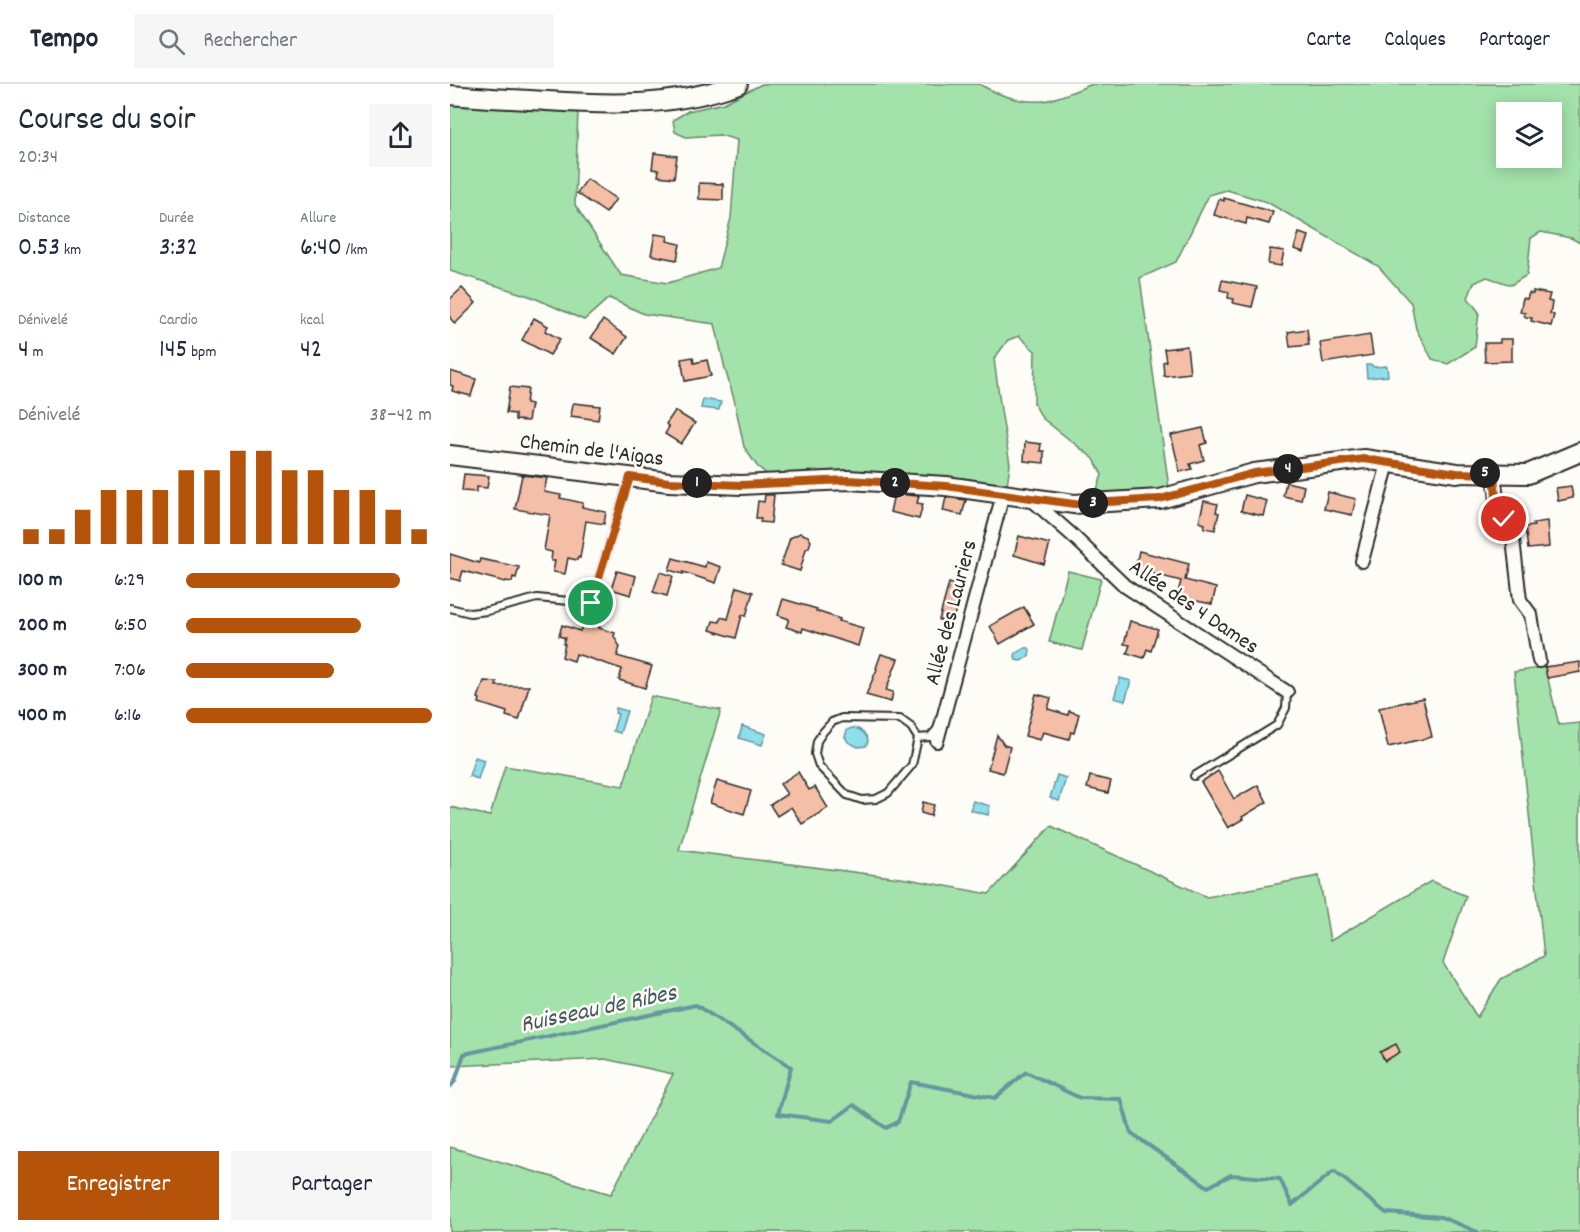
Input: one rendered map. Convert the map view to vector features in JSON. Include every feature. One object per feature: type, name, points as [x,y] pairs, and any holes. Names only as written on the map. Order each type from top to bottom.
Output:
[{"type":"street","points":[[450,85],[605,95],[677,90],[702,84]]},
{"type":"street","points":[[450,95],[634,104],[683,98],[738,84]]},
{"type":"street","name":"Chemin de l'Aigas","points":[[450,455],[669,482],[741,485],[848,480],[946,486],[1074,504],[1160,499],[1254,473],[1364,459],[1457,473],[1528,474],[1580,452]]},
{"type":"street","points":[[1362,561],[1388,463]]},
{"type":"street","points":[[1494,474],[1497,509],[1512,531],[1520,600],[1532,615],[1539,661]]},
{"type":"street","name":"Allée des Lauriers","points":[[937,741],[1003,494]]},
{"type":"street","name":"Allée des 4 Dames","points":[[1030,498],[1125,586],[1287,692]]},
{"type":"lane","points":[[450,608],[470,613],[537,598],[591,603],[630,477]]},
{"type":"lane","points":[[1194,776],[1277,725],[1286,708],[1287,692]]},
{"type":"lane","points":[[842,718],[900,719],[911,727],[918,738],[912,765],[888,793],[876,799],[862,800],[847,795],[819,766],[815,754],[817,741],[823,732],[832,722],[842,718]]},
{"type":"lane","points":[[918,738],[930,736],[941,725]]},
{"type":"green space","points":[[762,84],[979,84],[1010,97],[1026,101],[1043,101],[1093,84],[1580,84],[1580,243],[1571,238],[1541,232],[1531,238],[1527,275],[1511,285],[1487,277],[1474,283],[1468,298],[1479,312],[1475,347],[1448,364],[1432,359],[1416,329],[1411,303],[1378,266],[1267,202],[1227,190],[1209,195],[1176,262],[1140,278],[1169,488],[1148,493],[1095,495],[1102,475],[1094,459],[1042,418],[1034,403],[1035,351],[1019,336],[1008,340],[994,359],[1010,464],[1007,486],[857,471],[769,476],[757,466],[744,447],[715,324],[644,314],[609,298],[584,320],[532,297],[450,271],[450,105],[578,110],[575,205],[621,275],[668,283],[718,268],[731,218],[737,140],[720,135],[686,137],[675,132],[673,120],[688,111],[724,103]]},
{"type":"green space","points":[[1068,571],[1101,579],[1082,650],[1049,642]]},
{"type":"green space","points":[[1545,667],[1559,725],[1580,723],[1580,1232],[450,1232],[450,1147],[611,1194],[673,1074],[605,1059],[450,1066],[450,807],[490,816],[505,766],[623,786],[651,696],[721,710],[679,850],[908,879],[989,894],[1051,826],[1207,897],[1319,876],[1330,941],[1431,881],[1466,896],[1443,963],[1477,1017],[1501,979],[1544,956],[1514,672]]},
{"type":"water","points":[[1366,365],[1387,366],[1388,376],[1367,378]]},
{"type":"water","points":[[703,399],[721,402],[719,410],[701,408]]},
{"type":"water","points":[[1025,648],[1030,650],[1029,656],[1021,661],[1016,660],[1016,653]]},
{"type":"water","points":[[1120,678],[1131,681],[1125,701],[1114,698]]},
{"type":"water","points":[[616,708],[627,711],[620,733],[613,731],[618,714],[615,713]]},
{"type":"water","points":[[742,726],[766,734],[762,745],[739,738]]},
{"type":"water","points":[[852,728],[865,734],[868,742],[866,746],[858,747],[848,742],[845,737],[847,730]]},
{"type":"water","points":[[475,757],[484,760],[478,779],[469,776]]},
{"type":"water","points":[[1057,775],[1066,778],[1059,801],[1050,798]]},
{"type":"water","points":[[973,801],[990,806],[988,815],[970,810]]},
{"type":"building","points":[[654,153],[677,156],[674,178],[658,176],[659,170],[652,169]]},
{"type":"building","points":[[587,179],[616,199],[606,213],[577,193]]},
{"type":"building","points":[[699,183],[723,184],[723,200],[699,199]]},
{"type":"building","points":[[1224,198],[1273,212],[1269,224],[1247,218],[1246,224],[1214,215],[1219,199],[1224,201]]},
{"type":"building","points":[[1299,233],[1309,236],[1304,252],[1294,249]]},
{"type":"building","points":[[655,234],[668,236],[667,241],[680,244],[677,260],[651,255]]},
{"type":"building","points":[[1270,249],[1284,251],[1281,266],[1268,264]]},
{"type":"building","points":[[1222,280],[1257,287],[1252,307],[1233,303],[1234,299],[1228,298],[1229,292],[1220,290]]},
{"type":"building","points":[[462,288],[476,303],[455,324],[450,318],[450,299]]},
{"type":"building","points":[[1533,291],[1550,294],[1548,301],[1552,302],[1550,314],[1554,315],[1551,326],[1531,321],[1532,318],[1520,312],[1523,298],[1527,299],[1529,293],[1533,294]]},
{"type":"building","points":[[534,318],[548,326],[545,331],[560,339],[550,355],[522,340]]},
{"type":"building","points":[[603,320],[627,337],[616,354],[591,338]]},
{"type":"building","points":[[1307,329],[1309,345],[1290,347],[1288,332]]},
{"type":"building","points":[[1370,335],[1373,355],[1323,363],[1320,343]]},
{"type":"building","points":[[1500,339],[1512,339],[1512,361],[1485,362],[1484,343],[1500,343]]},
{"type":"building","points":[[1187,346],[1190,373],[1164,376],[1163,362],[1166,361],[1164,349]]},
{"type":"building","points":[[693,357],[694,363],[707,360],[711,376],[685,381],[681,359]]},
{"type":"building","points":[[450,371],[476,379],[471,396],[452,391]]},
{"type":"building","points":[[510,387],[528,389],[526,403],[531,404],[528,421],[515,420],[515,414],[506,413]]},
{"type":"building","points":[[573,403],[600,406],[598,420],[571,416]]},
{"type":"building","points":[[675,411],[695,423],[681,444],[665,434],[669,427],[666,424]]},
{"type":"building","points":[[1203,428],[1207,443],[1200,445],[1204,460],[1190,464],[1192,469],[1180,472],[1171,435]]},
{"type":"building","points":[[1025,442],[1041,444],[1040,451],[1044,451],[1044,463],[1024,461]]},
{"type":"building","points":[[464,474],[489,476],[487,488],[476,487],[476,492],[462,491]]},
{"type":"building","points":[[522,475],[547,478],[544,492],[583,503],[582,507],[606,512],[604,524],[586,521],[580,558],[578,557],[577,560],[568,558],[565,574],[553,572],[555,561],[551,561],[552,552],[544,550],[550,515],[515,509]]},
{"type":"building","points":[[1286,482],[1304,486],[1301,500],[1283,496]]},
{"type":"building","points":[[1571,486],[1573,498],[1558,501],[1556,488]]},
{"type":"building","points":[[1328,492],[1356,499],[1352,515],[1324,509]]},
{"type":"building","points":[[894,494],[919,496],[917,503],[923,504],[919,519],[890,512]]},
{"type":"building","points":[[765,495],[774,495],[771,523],[760,522],[761,518],[756,518],[758,501],[764,502]]},
{"type":"building","points":[[1245,495],[1267,501],[1263,516],[1241,511]]},
{"type":"building","points":[[946,497],[966,500],[962,515],[943,511]]},
{"type":"building","points":[[1204,501],[1218,504],[1216,512],[1219,513],[1215,530],[1204,528],[1205,524],[1199,522]]},
{"type":"building","points":[[1547,521],[1549,547],[1528,549],[1525,527]]},
{"type":"building","points":[[800,533],[808,536],[811,541],[806,549],[800,571],[781,565],[790,538]]},
{"type":"building","points":[[1019,536],[1050,544],[1044,564],[1014,555]]},
{"type":"building","points":[[1139,551],[1189,564],[1185,580],[1216,588],[1212,604],[1187,599],[1186,602],[1176,600],[1181,581],[1135,569]]},
{"type":"building","points":[[450,554],[479,563],[480,559],[519,567],[516,578],[513,577],[512,582],[505,582],[463,571],[460,581],[450,578]]},
{"type":"building","points":[[673,558],[705,567],[706,562],[721,567],[716,583],[683,572],[683,574],[669,570]]},
{"type":"building","points":[[617,571],[636,576],[631,595],[611,589]]},
{"type":"building","points":[[660,572],[673,576],[667,596],[653,592]]},
{"type":"building","points":[[949,583],[962,587],[952,623],[939,620]]},
{"type":"building","points":[[737,587],[753,592],[746,616],[742,615],[736,638],[710,630],[713,621],[720,622],[721,617],[728,619]]},
{"type":"building","points":[[783,599],[817,609],[816,611],[840,619],[839,621],[863,628],[858,646],[803,628],[802,632],[786,627],[789,619],[778,615]]},
{"type":"building","points":[[1024,607],[1034,624],[1000,644],[990,626]]},
{"type":"building","points":[[584,621],[615,633],[614,636],[620,647],[617,656],[652,666],[645,688],[619,680],[622,669],[576,654],[574,661],[562,657],[565,638],[559,636],[562,625],[580,631]]},
{"type":"building","points":[[1130,621],[1158,629],[1151,651],[1147,649],[1144,658],[1127,653],[1130,645],[1124,644]]},
{"type":"building","points":[[881,654],[898,659],[886,690],[893,692],[891,702],[866,695]]},
{"type":"building","points":[[1580,662],[1580,672],[1547,678],[1545,667]]},
{"type":"building","points":[[484,681],[497,682],[496,686],[529,686],[519,720],[506,716],[507,712],[479,703],[478,698]]},
{"type":"building","points":[[1036,694],[1051,698],[1048,709],[1068,715],[1069,711],[1079,714],[1074,733],[1071,732],[1069,739],[1043,732],[1040,740],[1025,736]]},
{"type":"building","points":[[1423,698],[1432,737],[1388,747],[1379,708]]},
{"type":"building","points":[[997,735],[1004,745],[1010,747],[1003,773],[988,769]]},
{"type":"building","points":[[1218,771],[1234,799],[1258,785],[1267,802],[1228,828],[1201,782]]},
{"type":"building","points":[[798,772],[809,790],[815,787],[828,808],[802,824],[791,807],[777,816],[770,805],[787,794],[780,784]]},
{"type":"building","points":[[1090,776],[1111,781],[1108,793],[1087,788]]},
{"type":"building","points":[[717,781],[751,791],[744,814],[710,803]]},
{"type":"building","points":[[923,802],[934,805],[931,816],[921,813]]},
{"type":"building","points":[[1396,1044],[1400,1052],[1385,1061],[1380,1052]]},
{"type":"waterway","name":"Ruisseau de Ribes","points":[[450,1087],[455,1081],[464,1054],[696,1005],[791,1067],[778,1114],[832,1121],[854,1105],[886,1128],[898,1122],[911,1082],[995,1098],[1026,1072],[1080,1098],[1121,1099],[1131,1133],[1208,1187],[1231,1175],[1280,1179],[1292,1205],[1334,1171],[1386,1213],[1441,1217],[1478,1232]]},
{"type":"route","points":[[591,603],[630,477],[669,482],[741,485],[848,480],[946,486],[1074,504],[1160,499],[1254,473],[1364,459],[1457,473],[1494,474],[1497,509],[1504,519]]}]
